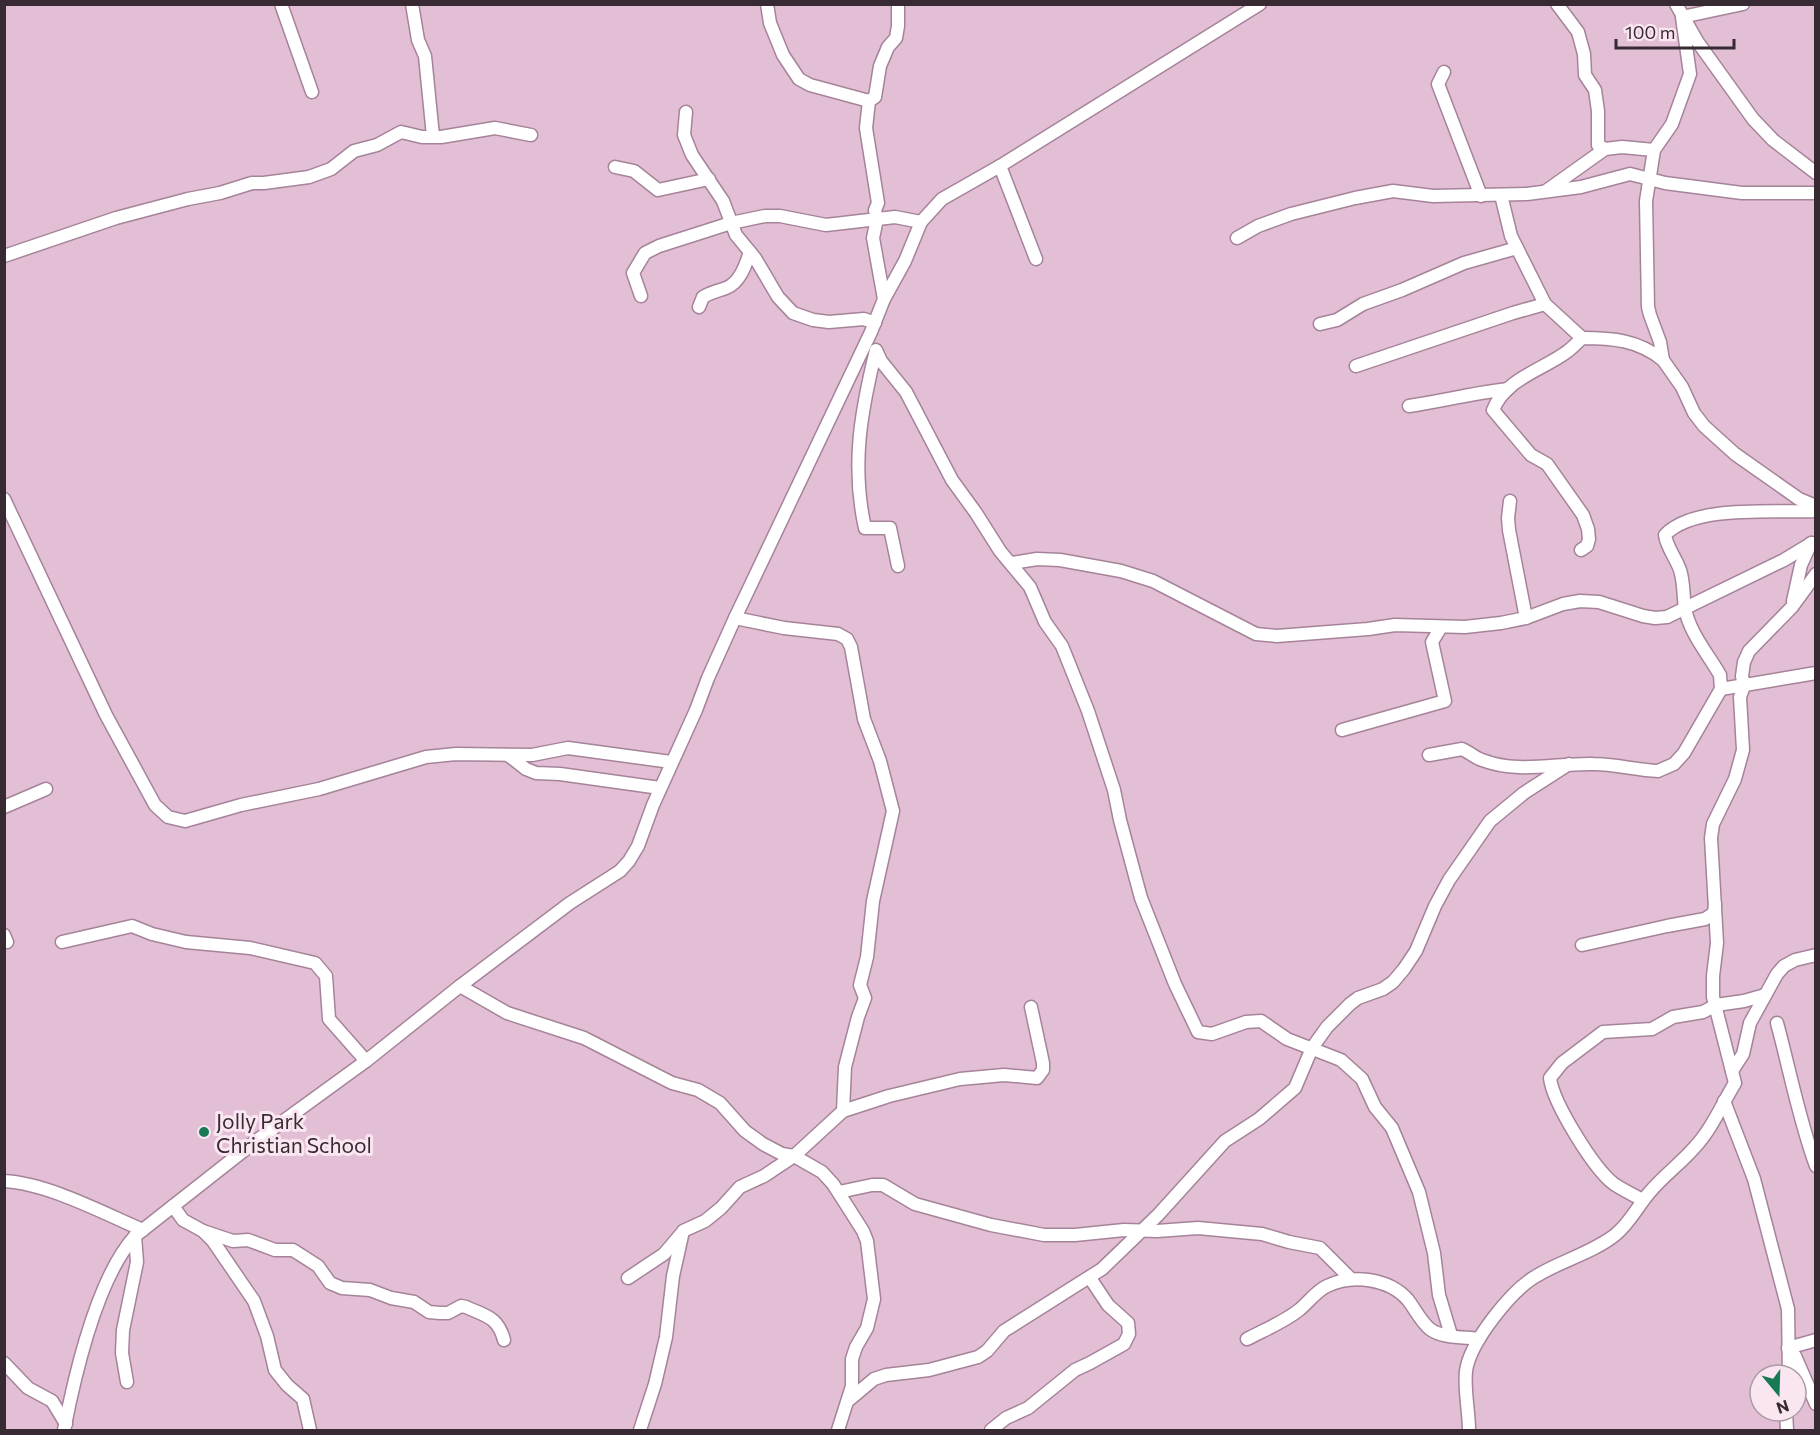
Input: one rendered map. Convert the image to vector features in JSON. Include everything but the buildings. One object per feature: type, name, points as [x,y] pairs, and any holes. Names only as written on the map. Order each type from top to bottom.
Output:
[{"type":"street","points":[[281,4],[312,92]]},
{"type":"street","points":[[412,4],[418,40],[425,56],[433,136]]},
{"type":"street","points":[[767,4],[770,23],[783,55],[799,79],[810,85],[869,100],[875,97],[880,66],[888,47],[896,38],[898,4]]},
{"type":"street","points":[[65,1427],[88,1338],[105,1286],[123,1249],[139,1233],[252,1144],[366,1061],[570,903],[620,871],[629,861],[638,846],[671,762],[735,618],[921,222],[942,200],[1260,4]]},
{"type":"street","points":[[1557,4],[1578,32],[1584,54],[1585,75],[1595,90],[1598,111],[1598,144],[1605,149]]},
{"type":"street","points":[[1676,4],[1682,17],[1753,119],[1773,140],[1815,173]]},
{"type":"street","points":[[1682,17],[1743,4]]},
{"type":"street","points":[[1663,360],[1660,342],[1648,307],[1646,201],[1654,150],[1672,124],[1690,74],[1682,17]]},
{"type":"street","points":[[1444,72],[1438,84],[1480,196]]},
{"type":"street","points":[[869,100],[866,128],[878,202],[875,210],[877,219],[873,238],[884,299]]},
{"type":"street","points":[[686,112],[684,135],[692,155],[723,201],[736,236],[750,252],[778,297],[793,313],[813,320],[829,322],[864,319],[873,327],[876,350],[881,361],[906,392],[952,480],[1000,551],[1030,587],[1045,622],[1062,646],[1088,711],[1114,790],[1142,898],[1175,984],[1198,1032],[1212,1034],[1246,1022],[1261,1021],[1281,1035],[1341,1060],[1362,1079],[1375,1107],[1392,1128],[1419,1192],[1434,1253],[1439,1295],[1451,1335]]},
{"type":"street","points":[[4,256],[116,218],[188,199],[220,193],[252,183],[309,177],[331,169],[354,151],[377,146],[401,132],[422,137],[441,137],[495,128],[531,135]]},
{"type":"street","points":[[1545,192],[1560,179],[1605,149],[1622,147],[1654,150]]},
{"type":"street","points":[[1000,166],[1036,259]]},
{"type":"street","points":[[615,167],[634,171],[658,190],[709,178]]},
{"type":"street","points":[[1238,238],[1258,226],[1292,214],[1393,191],[1434,196],[1545,192],[1581,187],[1630,174],[1665,183],[1742,193],[1815,193]]},
{"type":"street","points":[[1502,195],[1511,236],[1545,304],[1582,338],[1624,340],[1647,349],[1663,360],[1682,387],[1694,413],[1714,436],[1735,454],[1799,499],[1815,506]]},
{"type":"street","points":[[878,202],[895,217]]},
{"type":"street","points":[[641,296],[633,273],[645,253],[669,242],[731,223],[765,216],[780,216],[826,225],[895,217],[921,222]]},
{"type":"street","points":[[1320,324],[1337,320],[1363,304],[1464,263],[1517,248]]},
{"type":"street","points":[[699,307],[703,297],[711,292],[730,287],[744,269],[750,252]]},
{"type":"street","points":[[1356,366],[1545,304]]},
{"type":"street","points":[[1581,550],[1587,546],[1589,539],[1588,529],[1582,515],[1547,464],[1531,455],[1493,410],[1497,401],[1508,389],[1539,367],[1567,352],[1582,338]]},
{"type":"street","points":[[876,350],[858,440],[861,509],[865,528],[890,528],[898,566]]},
{"type":"street","points":[[1409,406],[1508,389]]},
{"type":"street","points":[[4,499],[106,715],[155,805],[168,817],[185,821],[241,805],[319,789],[426,757],[456,754],[532,755],[568,748],[671,762]]},
{"type":"street","points":[[1510,501],[1508,518],[1526,618]]},
{"type":"street","points":[[1429,755],[1462,748],[1479,760],[1490,763],[1543,768],[1569,764],[1594,764],[1658,771],[1667,769],[1684,753],[1721,689],[1720,675],[1692,630],[1685,608],[1683,578],[1665,535],[1670,530],[1706,515],[1815,511]]},
{"type":"street","points":[[1012,564],[1038,559],[1060,560],[1121,571],[1152,581],[1256,634],[1277,636],[1395,625],[1465,627],[1501,623],[1526,618],[1563,604],[1580,601],[1599,602],[1655,618],[1667,617],[1784,560],[1814,540]]},
{"type":"street","points":[[1792,607],[1801,565],[1814,540]]},
{"type":"street","points":[[1469,1431],[1467,1371],[1472,1350],[1479,1339],[1522,1286],[1537,1275],[1592,1250],[1615,1235],[1632,1218],[1662,1177],[1694,1148],[1714,1121],[1736,1083],[1713,997],[1717,943],[1711,838],[1713,824],[1741,764],[1743,730],[1740,697],[1744,686],[1742,676],[1744,662],[1749,651],[1792,607],[1815,574]]},
{"type":"street","points":[[735,618],[784,628],[838,634],[847,639],[851,647],[864,719],[880,761],[889,794],[892,811],[873,901],[867,957],[860,985],[864,998],[845,1067],[843,1111]]},
{"type":"street","points":[[1342,730],[1445,701],[1432,642],[1441,627]]},
{"type":"street","points":[[1721,689],[1815,673]]},
{"type":"street","points":[[508,755],[526,769],[536,773],[560,774],[660,788]]},
{"type":"street","points":[[849,1400],[874,1379],[886,1375],[929,1370],[978,1357],[987,1351],[1004,1330],[1090,1278],[1120,1253],[1225,1141],[1259,1119],[1295,1088],[1312,1048],[1350,1004],[1393,982],[1416,951],[1449,880],[1490,821],[1524,793],[1569,764]]},
{"type":"street","points":[[4,807],[46,789]]},
{"type":"street","points":[[1582,945],[1705,919],[1714,913],[1715,903]]},
{"type":"street","points":[[62,942],[132,926],[152,934],[186,942],[250,948],[315,963],[327,976],[329,1019],[366,1061]]},
{"type":"street","points":[[1732,1071],[1743,1054],[1750,1023],[1777,974],[1784,966],[1815,955]]},
{"type":"street","points":[[460,986],[507,1013],[584,1038],[672,1083],[698,1090],[720,1102],[745,1131],[763,1144],[782,1154],[794,1156],[822,1172],[839,1192],[867,1241],[874,1299],[867,1328],[852,1359],[852,1386],[838,1431]]},
{"type":"street","points":[[1643,1200],[1614,1184],[1599,1169],[1564,1113],[1551,1088],[1550,1078],[1562,1063],[1603,1032],[1652,1029],[1673,1017],[1703,1012],[1716,1005],[1765,995]]},
{"type":"street","points":[[628,1278],[664,1254],[683,1231],[705,1221],[721,1208],[740,1187],[764,1176],[794,1156],[843,1111],[889,1096],[960,1079],[1004,1075],[1037,1078],[1043,1070],[1043,1063],[1031,1007]]},
{"type":"street","points":[[1777,1023],[1791,1074],[1798,1114],[1815,1166]]},
{"type":"street","points":[[1724,1101],[1754,1179],[1788,1309],[1789,1363]]},
{"type":"street","points":[[4,1181],[17,1182],[53,1193],[139,1233]]},
{"type":"street","points":[[839,1192],[883,1185],[915,1204],[940,1209],[991,1225],[1044,1234],[1075,1235],[1198,1228],[1262,1234],[1320,1248],[1350,1278]]},
{"type":"street","points":[[173,1206],[183,1220],[203,1231],[233,1241],[248,1240],[275,1250],[293,1250],[318,1266],[330,1283],[342,1288],[370,1290],[391,1298],[414,1302],[429,1311],[440,1313],[448,1313],[461,1306],[466,1307],[496,1322],[501,1329],[504,1341]]},
{"type":"street","points":[[203,1231],[227,1259],[254,1301],[267,1336],[275,1370],[303,1399],[310,1431]]},
{"type":"street","points":[[640,1431],[655,1384],[666,1337],[670,1294],[683,1231]]},
{"type":"street","points":[[126,1382],[122,1353],[123,1330],[137,1262],[139,1233]]},
{"type":"street","points":[[992,1431],[1006,1419],[1028,1408],[1075,1370],[1124,1344],[1128,1334],[1128,1323],[1108,1305],[1090,1278]]},
{"type":"street","points":[[1247,1339],[1288,1318],[1325,1286],[1350,1278],[1361,1278],[1394,1289],[1406,1298],[1429,1328],[1442,1335],[1479,1339]]},
{"type":"street","points":[[1788,1348],[1815,1340]]},
{"type":"street","points":[[1788,1348],[1795,1356],[1815,1404]]},
{"type":"street","points":[[4,1363],[28,1388],[52,1401],[65,1427]]},
{"type":"place","name":"Jolly Park Christian School","points":[[204,1132]]}]
